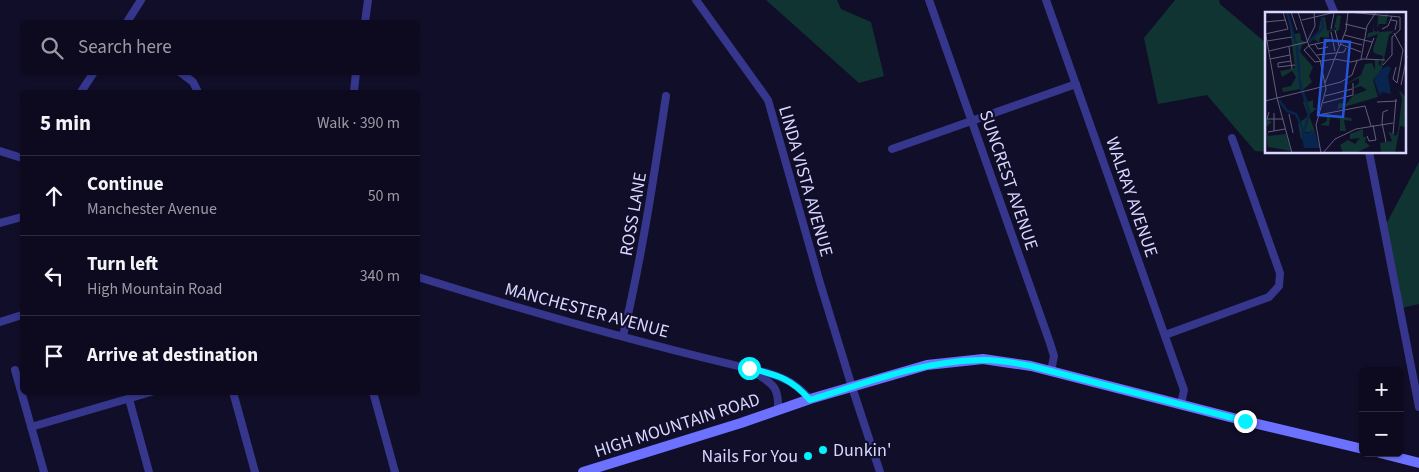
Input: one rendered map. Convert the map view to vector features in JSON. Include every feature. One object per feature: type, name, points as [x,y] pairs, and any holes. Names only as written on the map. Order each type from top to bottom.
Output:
[{"type":"street","points":[[127,20],[141,0]]},
{"type":"street","points":[[365,20],[368,0]]},
{"type":"street","name":"LINDA VISTA AVENUE","points":[[696,0],[768,100],[852,387],[880,472]]},
{"type":"street","name":"SUNCREST AVENUE","points":[[929,0],[1054,356],[1051,371]]},
{"type":"street","name":"WALRAY AVENUE","points":[[1046,0],[1184,390],[1181,404]]},
{"type":"street","points":[[1330,0],[1334,12]]},
{"type":"street","points":[[82,90],[92,75]]},
{"type":"street","points":[[184,75],[193,82],[197,90]]},
{"type":"street","points":[[354,90],[356,75]]},
{"type":"street","points":[[892,149],[1076,84]]},
{"type":"street","name":"ROSS LANE","points":[[624,336],[646,229],[666,96]]},
{"type":"street","points":[[1165,335],[1269,297],[1279,286],[1280,273],[1232,138]]},
{"type":"street","points":[[0,151],[20,157]]},
{"type":"street","points":[[1369,154],[1419,408]]},
{"type":"street","points":[[0,223],[20,218]]},
{"type":"street","name":"MANCHESTER AVENUE","points":[[420,278],[624,336],[782,377],[799,387],[810,400]]},
{"type":"street","points":[[0,322],[20,316]]},
{"type":"street","name":"HIGH MOUNTAIN ROAD","points":[[583,472],[927,365],[983,360],[1000,361],[1051,371],[1359,448]]},
{"type":"street","name":"MANCHESTER AVENUE","points":[[749,368],[775,386],[778,396],[778,410]]},
{"type":"street","points":[[15,370],[20,388]]},
{"type":"street","points":[[22,395],[44,472]]},
{"type":"street","points":[[31,426],[142,395]]},
{"type":"street","points":[[234,395],[255,472]]},
{"type":"street","points":[[374,395],[396,472]]},
{"type":"street","points":[[129,399],[149,472]]},
{"type":"street","points":[[1396,457],[1419,463]]},
{"type":"green space","points":[[766,0],[837,0],[841,9],[871,22],[884,76],[859,83]]},
{"type":"green space","points":[[1175,0],[1219,0],[1220,4],[1265,42],[1265,152],[1255,151],[1207,95],[1158,104],[1144,38]]},
{"type":"green space","points":[[1419,162],[1419,304],[1397,309],[1383,230]]},
{"type":"place","name":"Dunkin'","points":[[823,450]]},
{"type":"place","name":"Nails For You","points":[[808,456]]},
{"type":"route","points":[[749,368],[782,377],[799,387],[810,400],[927,365],[946,362],[1000,361],[1031,366],[1245,421]]}]
